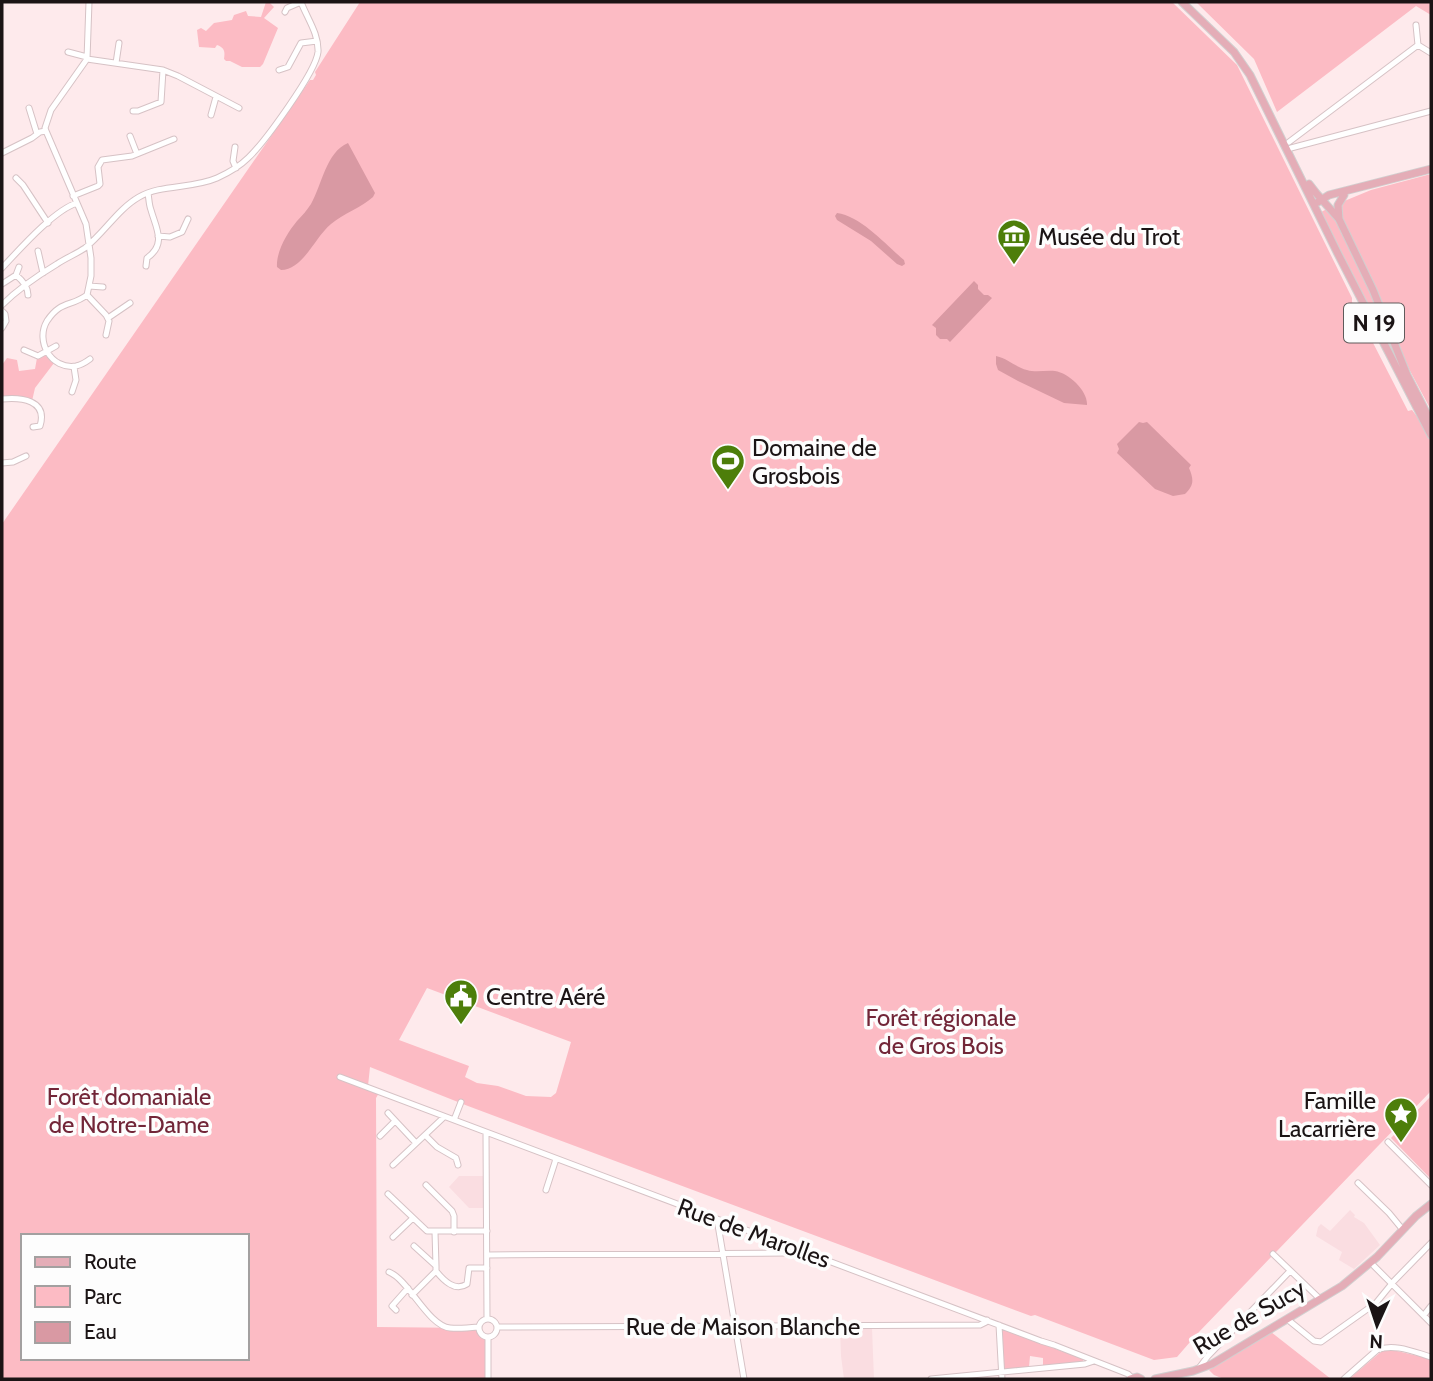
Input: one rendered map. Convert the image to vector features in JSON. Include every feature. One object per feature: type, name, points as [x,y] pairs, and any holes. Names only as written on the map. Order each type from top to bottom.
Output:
[{"type":"main road","name":"N 19","points":[[1185,2],[1222,34],[1247,64],[1321,201],[1343,264],[1431,435]]},
{"type":"main road","name":"N 19","points":[[1185,2],[1234,52],[1247,70],[1321,201],[1339,219],[1373,290],[1407,375],[1431,422]]},
{"type":"main road","points":[[1321,201],[1431,171]]},
{"type":"main road","points":[[1339,219],[1338,205],[1343,194]]},
{"type":"main road","name":"Rue de Sucy","points":[[1155,1379],[1196,1373],[1342,1286],[1431,1204]]},
{"type":"main road","points":[[1131,1378],[1141,1379]]},
{"type":"street","points":[[89,2],[87,58],[51,110],[45,128],[86,224],[91,269],[89,286],[87,295],[64,305],[50,318],[42,334],[43,345],[52,359],[59,363],[74,367],[90,359]]},
{"type":"street","points":[[2,328],[6,321],[2,308],[14,294],[89,243],[134,201],[158,190],[197,185],[218,178],[236,168],[253,152],[307,78],[318,53],[314,31],[300,2],[287,8],[285,12]]},
{"type":"street","points":[[1416,25],[1418,45]]},
{"type":"street","points":[[279,70],[288,67],[301,43],[317,41]]},
{"type":"street","points":[[116,63],[119,43]]},
{"type":"street","points":[[1290,145],[1418,45]]},
{"type":"street","points":[[1418,45],[1431,53]]},
{"type":"street","points":[[68,52],[87,58],[163,70],[239,108]]},
{"type":"street","points":[[133,111],[161,102],[163,70]]},
{"type":"street","points":[[211,116],[216,97]]},
{"type":"street","points":[[29,108],[37,134]]},
{"type":"street","points":[[1290,145],[1431,111]]},
{"type":"street","points":[[265,121],[273,127]]},
{"type":"street","points":[[2,153],[46,131]]},
{"type":"street","points":[[130,136],[137,154]]},
{"type":"street","points":[[2,268],[75,199],[100,184],[99,167],[102,160],[137,154],[174,139]]},
{"type":"street","points":[[235,147],[233,161],[236,168]]},
{"type":"street","points":[[16,178],[48,223]]},
{"type":"street","points":[[146,266],[147,258],[155,251],[159,236],[148,193]]},
{"type":"street","points":[[159,236],[170,237],[181,232],[188,219]]},
{"type":"street","points":[[38,251],[43,273]]},
{"type":"street","points":[[2,284],[16,275],[19,267]]},
{"type":"street","points":[[16,275],[25,285],[28,295]]},
{"type":"street","points":[[89,286],[103,287]]},
{"type":"street","points":[[14,294],[18,301]]},
{"type":"street","points":[[87,295],[108,318],[106,335]]},
{"type":"street","points":[[108,318],[130,303]]},
{"type":"street","points":[[24,350],[38,356],[57,346]]},
{"type":"street","points":[[72,392],[76,380],[74,367]]},
{"type":"street","points":[[2,399],[24,399],[38,407],[43,412],[42,419],[40,426],[33,427]]},
{"type":"street","points":[[2,463],[13,462],[26,456]]},
{"type":"street","name":"Rue de Marolles","points":[[340,1077],[987,1320],[1128,1374],[1131,1378]]},
{"type":"street","points":[[454,1119],[461,1102]]},
{"type":"street","points":[[388,1113],[416,1143]]},
{"type":"street","points":[[393,1165],[444,1117]]},
{"type":"street","points":[[380,1136],[395,1121]]},
{"type":"street","points":[[486,1132],[487,1319]]},
{"type":"street","points":[[425,1135],[437,1147],[456,1158],[458,1165]]},
{"type":"street","points":[[1388,1143],[1431,1185]]},
{"type":"street","points":[[546,1190],[556,1159]]},
{"type":"street","points":[[1358,1184],[1389,1213],[1402,1230]]},
{"type":"street","points":[[426,1185],[452,1211],[454,1232]]},
{"type":"street","points":[[388,1194],[426,1231],[487,1231]]},
{"type":"street","points":[[393,1237],[413,1218]]},
{"type":"street","points":[[717,1219],[744,1379]]},
{"type":"street","points":[[412,1295],[436,1269],[435,1232]]},
{"type":"street","points":[[1287,1319],[1314,1341],[1321,1342],[1376,1303],[1431,1242]]},
{"type":"street","points":[[414,1246],[447,1283],[457,1287],[467,1284],[470,1268],[487,1268]]},
{"type":"street","points":[[424,1255],[435,1246]]},
{"type":"street","points":[[487,1255],[793,1253],[796,1249]]},
{"type":"street","points":[[1273,1254],[1320,1299]]},
{"type":"street","points":[[1374,1266],[1431,1323]]},
{"type":"street","points":[[1196,1373],[1208,1356],[1290,1270]]},
{"type":"street","points":[[389,1272],[408,1288],[440,1324],[447,1328],[478,1327]]},
{"type":"street","points":[[396,1310],[392,1306],[408,1288]]},
{"type":"street","points":[[1424,1315],[1431,1306]]},
{"type":"street","points":[[487,1319],[493,1320],[497,1327],[495,1333],[488,1337],[482,1335],[478,1327],[482,1320],[487,1319]]},
{"type":"street","name":"Rue de Maison Blanche","points":[[497,1327],[980,1325],[987,1320]]},
{"type":"street","points":[[999,1325],[1001,1376]]},
{"type":"street","points":[[488,1337],[488,1379]]},
{"type":"street","points":[[1344,1379],[1383,1347],[1395,1347],[1431,1357]]},
{"type":"street","points":[[931,1379],[1001,1376],[1094,1361]]},
{"type":"shaded area","points":[[459,1176],[483,1176],[484,1208],[469,1208],[449,1187]]},
{"type":"shaded area","points":[[1350,1210],[1354,1217],[1364,1223],[1380,1245],[1354,1269],[1339,1260],[1342,1252],[1316,1236],[1321,1224],[1330,1231]]},
{"type":"shaded area","points":[[840,1328],[872,1328],[874,1379],[844,1379]]},
{"type":"green space","points":[[266,2],[274,7],[264,18],[278,28],[260,67],[242,67],[226,61],[223,49],[217,45],[215,48],[199,47],[197,30],[201,28],[206,31],[214,23],[232,20],[234,15],[246,11],[248,16],[261,17]]},
{"type":"green space","name":"Domaine de Grosbois","points":[[360,2],[1172,2],[1237,65],[1408,411],[1412,410],[1422,423],[1431,441],[1431,1091],[1177,1357],[1154,1360],[1035,1315],[1031,1316],[370,1067],[368,1086],[379,1093],[376,1098],[377,1327],[472,1328],[486,1337],[487,1379],[2,1379],[2,524],[316,75],[315,72]],"holes":[[[427,988],[571,1042],[556,1093],[551,1097],[526,1096],[498,1086],[477,1083],[465,1077],[469,1066],[399,1040]]]},
{"type":"green space","points":[[1196,2],[1431,2],[1431,15],[1416,6],[1277,112],[1254,59]]},
{"type":"green space","points":[[1431,174],[1431,410],[1409,369],[1341,216],[1340,207],[1342,202],[1371,190]]},
{"type":"green space","points":[[1327,209],[1339,226],[1374,298],[1408,383],[1321,212]]},
{"type":"green space","points":[[45,355],[54,363],[35,388],[32,401],[23,397],[3,396],[2,365],[7,358],[17,360],[19,371],[35,369],[37,358]]},
{"type":"green space","points":[[1431,1096],[1431,1179],[1391,1138]]},
{"type":"green space","points":[[1004,1330],[1083,1359],[1083,1362],[1043,1366],[1043,1358],[1030,1356],[1029,1367],[1005,1369],[1001,1332]]},
{"type":"green space","points":[[1271,1332],[1331,1379],[1224,1379],[1209,1370]]},
{"type":"green space","points":[[1383,1350],[1431,1359],[1431,1379],[1349,1379]]},
{"type":"water","points":[[348,143],[375,193],[373,197],[331,224],[296,265],[281,270],[277,267],[277,261],[286,237],[311,204],[334,154]]},
{"type":"water","points":[[837,213],[864,225],[904,260],[905,264],[897,264],[871,241],[837,220]]},
{"type":"water","points":[[974,281],[984,295],[992,298],[950,342],[940,339],[932,325]]},
{"type":"water","points":[[996,356],[1027,370],[1055,371],[1066,375],[1081,389],[1087,405],[1064,403],[1018,381],[998,370]]},
{"type":"water","points":[[1139,422],[1147,422],[1191,465],[1189,468],[1192,482],[1185,494],[1173,496],[1155,489],[1117,453],[1117,444]]},
{"type":"place","name":"Musée du Trot","points":[[1014,266]]},
{"type":"place","name":"Domaine de Grosbois","points":[[728,491]]},
{"type":"place","name":"Centre Aéré","points":[[461,1026]]},
{"type":"place","name":"Famille Lacarrière","points":[[1401,1144]]},
{"type":"park label","name":"Forêt régionale de Gros Bois","points":[[941,1031]]},
{"type":"park label","name":"Forêt domaniale de Notre-Dame","points":[[129,1110]]}]
